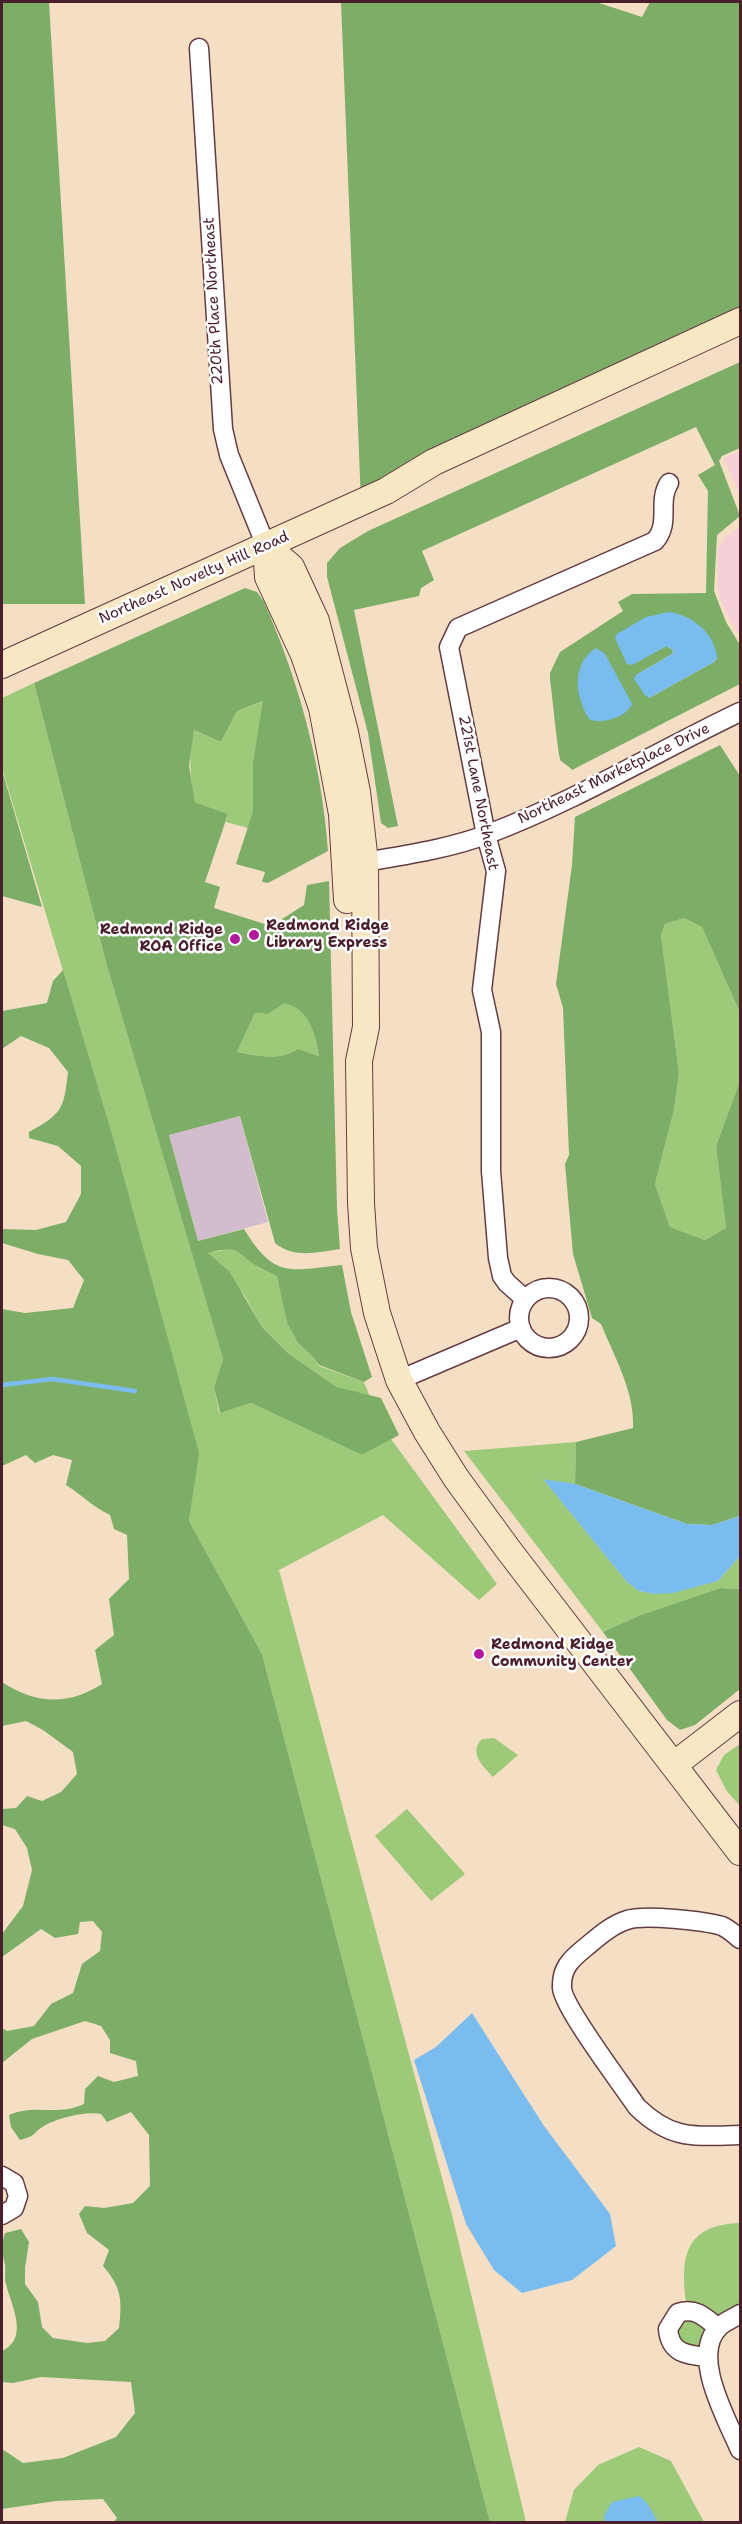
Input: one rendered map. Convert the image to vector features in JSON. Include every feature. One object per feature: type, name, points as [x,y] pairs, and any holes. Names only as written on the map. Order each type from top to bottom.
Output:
[{"type":"street","name":"220th Place Northeast","points":[[199,48],[223,429],[229,455],[267,546]]},
{"type":"street","name":"Northeast Novelty Hill Road","points":[[2,665],[386,491],[434,462],[741,321]]},
{"type":"street","name":"Northeast Novelty Hill Road","points":[[386,491],[434,479],[741,340]]},
{"type":"street","name":"221st Lane Northeast","points":[[525,1299],[502,1276],[498,1252],[491,1171],[491,1032],[482,990],[496,871],[486,835],[449,647],[458,628],[655,541],[664,524],[662,495],[669,483]]},
{"type":"street","points":[[267,546],[291,567],[316,621],[345,732],[357,792],[356,863],[366,1027],[359,1061],[364,1248],[377,1313],[399,1380],[427,1432],[456,1478],[507,1548],[741,1852]]},
{"type":"street","name":"Northeast Marketplace Drive","points":[[356,863],[431,850],[486,835],[540,813],[741,712]]},
{"type":"street","points":[[542,1288],[562,1291],[576,1306],[578,1324],[568,1341],[550,1347],[532,1342],[521,1328],[518,1318],[525,1299],[542,1288]]},
{"type":"street","points":[[399,1380],[521,1328]]},
{"type":"street","points":[[675,1764],[741,1714]]},
{"type":"street","points":[[741,1939],[725,1927],[710,1923],[648,1918],[629,1919],[610,1928],[573,1957],[562,1976],[562,1991],[570,2009],[637,2107],[650,2120],[681,2134],[741,2135]]},
{"type":"street","points":[[2,2176],[14,2183],[18,2196],[14,2208],[2,2215]]},
{"type":"street","points":[[706,2357],[680,2352],[673,2347],[668,2329],[678,2313],[687,2310],[697,2312],[718,2328]]},
{"type":"street","points":[[741,2314],[718,2328],[706,2357],[713,2383],[741,2450]]},
{"type":"shaded area","points":[[740,451],[740,496],[724,458]]},
{"type":"shaded area","points":[[740,527],[740,637],[723,606],[718,589],[718,548],[725,537]]},
{"type":"shaded area","points":[[240,1116],[268,1222],[198,1241],[169,1135]]},
{"type":"green space","points":[[2,2],[49,2],[85,604],[2,604]]},
{"type":"green space","points":[[341,2],[596,2],[642,17],[650,2],[740,2],[740,321],[361,503]]},
{"type":"green space","points":[[740,362],[740,448],[722,456],[719,461],[740,516],[717,535],[714,591],[726,622],[740,645],[740,684],[572,770],[561,761],[560,757],[550,680],[550,673],[560,652],[623,611],[618,602],[632,594],[706,593],[708,491],[698,475],[715,465],[696,427],[422,551],[434,580],[421,588],[419,596],[354,610],[398,826],[388,828],[381,823],[368,733],[327,577],[327,563],[340,548],[368,531]],"holes":[[[703,629],[717,658],[714,662],[649,698],[636,675],[672,654],[673,650],[667,646]]]},
{"type":"green space","points":[[245,588],[257,592],[277,632],[307,724],[320,787],[328,851],[268,883],[262,882],[265,872],[236,864],[253,811],[253,762],[263,701],[237,711],[221,742],[194,730],[189,766],[195,802],[228,814],[205,882],[220,887],[214,908],[271,926],[304,905],[307,885],[329,881],[337,1209],[340,1249],[298,1253],[275,1243],[240,1116],[169,1135],[198,1241],[244,1229],[265,1257],[285,1268],[309,1269],[342,1265],[351,1312],[372,1377],[364,1382],[319,1365],[298,1343],[287,1323],[277,1276],[232,1250],[208,1253],[229,1271],[262,1327],[289,1354],[337,1387],[381,1398],[399,1435],[362,1455],[251,1403],[220,1413],[214,1387],[223,1359],[107,966],[34,683]],"holes":[[[284,1003],[293,1006],[305,1016],[313,1030],[319,1056],[298,1049],[276,1056],[237,1052],[255,1013],[268,1014]]]},
{"type":"green space","points":[[34,683],[107,966],[223,1359],[214,1387],[219,1413],[251,1403],[362,1455],[391,1439],[497,1584],[479,1600],[383,1515],[279,1570],[452,2215],[526,2522],[490,2522],[262,1654],[189,1521],[198,1453],[113,1137],[2,768],[2,698]]},
{"type":"green space","points":[[264,701],[253,762],[253,811],[248,828],[226,822],[228,814],[195,802],[191,775],[191,749],[194,730],[221,742],[237,711]]},
{"type":"green space","points":[[720,745],[740,776],[740,1013],[702,927],[684,918],[665,924],[661,935],[679,1073],[674,1110],[655,1184],[670,1227],[705,1240],[726,1228],[716,1146],[740,1081],[740,1516],[712,1525],[687,1524],[575,1484],[576,1442],[633,1428],[633,1415],[631,1401],[617,1361],[601,1324],[592,1318],[573,1254],[565,1164],[569,1155],[563,1008],[556,984],[572,865],[575,817]]},
{"type":"green space","points":[[2,770],[42,907],[2,896]]},
{"type":"green space","points":[[684,918],[702,927],[740,1013],[740,1081],[716,1146],[726,1228],[705,1240],[670,1227],[655,1184],[674,1110],[679,1073],[661,935],[665,924]]},
{"type":"green space","points":[[63,970],[113,1137],[199,1453],[189,1521],[262,1654],[490,2522],[114,2522],[117,2518],[103,2499],[56,2501],[2,2509],[2,2449],[23,2463],[63,2458],[116,2437],[135,2413],[131,2382],[41,2377],[13,2383],[2,2382],[2,2351],[15,2338],[17,2330],[5,2282],[2,2249],[5,2233],[21,2229],[29,2242],[25,2284],[38,2302],[42,2327],[53,2338],[87,2343],[105,2341],[119,2328],[119,2295],[114,2281],[103,2266],[109,2250],[87,2233],[79,2214],[85,2206],[104,2208],[133,2203],[150,2186],[149,2135],[131,2112],[107,2122],[101,2114],[95,2113],[64,2118],[20,2140],[11,2127],[9,2115],[28,2110],[64,2110],[84,2104],[85,2089],[98,2076],[114,2082],[138,2076],[136,2061],[110,2053],[110,2040],[101,2026],[85,2021],[32,2039],[2,2063],[2,2028],[7,2031],[34,2026],[51,2004],[73,1993],[82,1964],[100,1951],[102,1932],[93,1921],[80,1922],[78,1934],[55,1938],[41,1929],[2,1957],[2,1934],[23,1906],[32,1870],[27,1848],[15,1829],[2,1825],[2,1809],[16,1808],[27,1796],[42,1801],[61,1792],[77,1774],[73,1752],[43,1730],[26,1721],[2,1726],[2,1682],[27,1695],[52,1700],[77,1696],[102,1684],[95,1650],[114,1635],[109,1599],[129,1579],[127,1535],[114,1529],[110,1515],[66,1485],[72,1460],[53,1455],[35,1463],[26,1455],[2,1466],[2,1309],[25,1313],[73,1308],[84,1280],[68,1260],[2,1243],[2,1229],[36,1230],[66,1222],[81,1194],[81,1166],[58,1146],[29,1138],[29,1132],[55,1115],[59,1109],[65,1094],[68,1072],[49,1048],[21,1036],[2,1049],[2,1011],[47,1003],[53,981]]},
{"type":"green space","points":[[284,1002],[300,1010],[310,1023],[319,1056],[298,1049],[276,1056],[237,1052],[255,1013],[268,1014]]},
{"type":"green space","points":[[229,1249],[242,1253],[259,1268],[278,1276],[287,1323],[298,1343],[319,1366],[364,1382],[370,1397],[337,1387],[289,1354],[262,1327],[244,1295],[208,1253]]},
{"type":"green space","points":[[576,1442],[575,1484],[544,1480],[627,1582],[639,1591],[655,1594],[697,1586],[718,1581],[740,1556],[740,1589],[720,1588],[638,1616],[603,1632],[464,1451]]},
{"type":"green space","points":[[720,1588],[740,1589],[740,1689],[695,1725],[680,1730],[667,1720],[603,1632],[638,1616]]},
{"type":"green space","points":[[494,1738],[518,1755],[493,1777],[479,1759],[476,1749],[482,1739]]},
{"type":"green space","points":[[740,1744],[740,1806],[726,1790],[716,1770],[724,1755]]},
{"type":"green space","points":[[407,1809],[465,1874],[431,1901],[375,1836]]},
{"type":"green space","points":[[740,2223],[740,2314],[709,2349],[679,2352],[672,2320],[687,2309],[684,2275],[689,2248],[706,2230],[721,2225]]},
{"type":"green space","points":[[639,2447],[671,2461],[704,2522],[565,2522],[574,2490],[598,2465]]},
{"type":"water","points":[[669,612],[686,617],[701,627],[712,641],[717,658],[714,662],[649,698],[634,679],[636,675],[672,654],[673,650],[667,646],[632,665],[627,664],[615,638],[617,634],[646,617]]},
{"type":"water","points":[[596,648],[605,654],[632,704],[625,713],[613,719],[600,721],[589,719],[578,691],[579,671],[582,663]]},
{"type":"water","points":[[543,1479],[575,1484],[687,1524],[712,1525],[740,1516],[740,1556],[718,1581],[673,1593],[655,1594],[639,1591],[627,1582]]},
{"type":"water","points":[[472,2013],[544,2126],[610,2214],[616,2246],[572,2280],[522,2293],[494,2270],[466,2224],[414,2060],[436,2047]]},
{"type":"water","points":[[639,2496],[647,2503],[658,2522],[605,2522],[604,2516],[612,2502]]},
{"type":"waterway","points":[[2,1385],[52,1379],[135,1391]]},
{"type":"place","name":"Redmond Ridge Library Express","points":[[254,935]]},
{"type":"place","name":"Redmond Ridge ROA Office","points":[[235,939]]},
{"type":"place","name":"Redmond Ridge Community Center","points":[[479,1654]]}]
